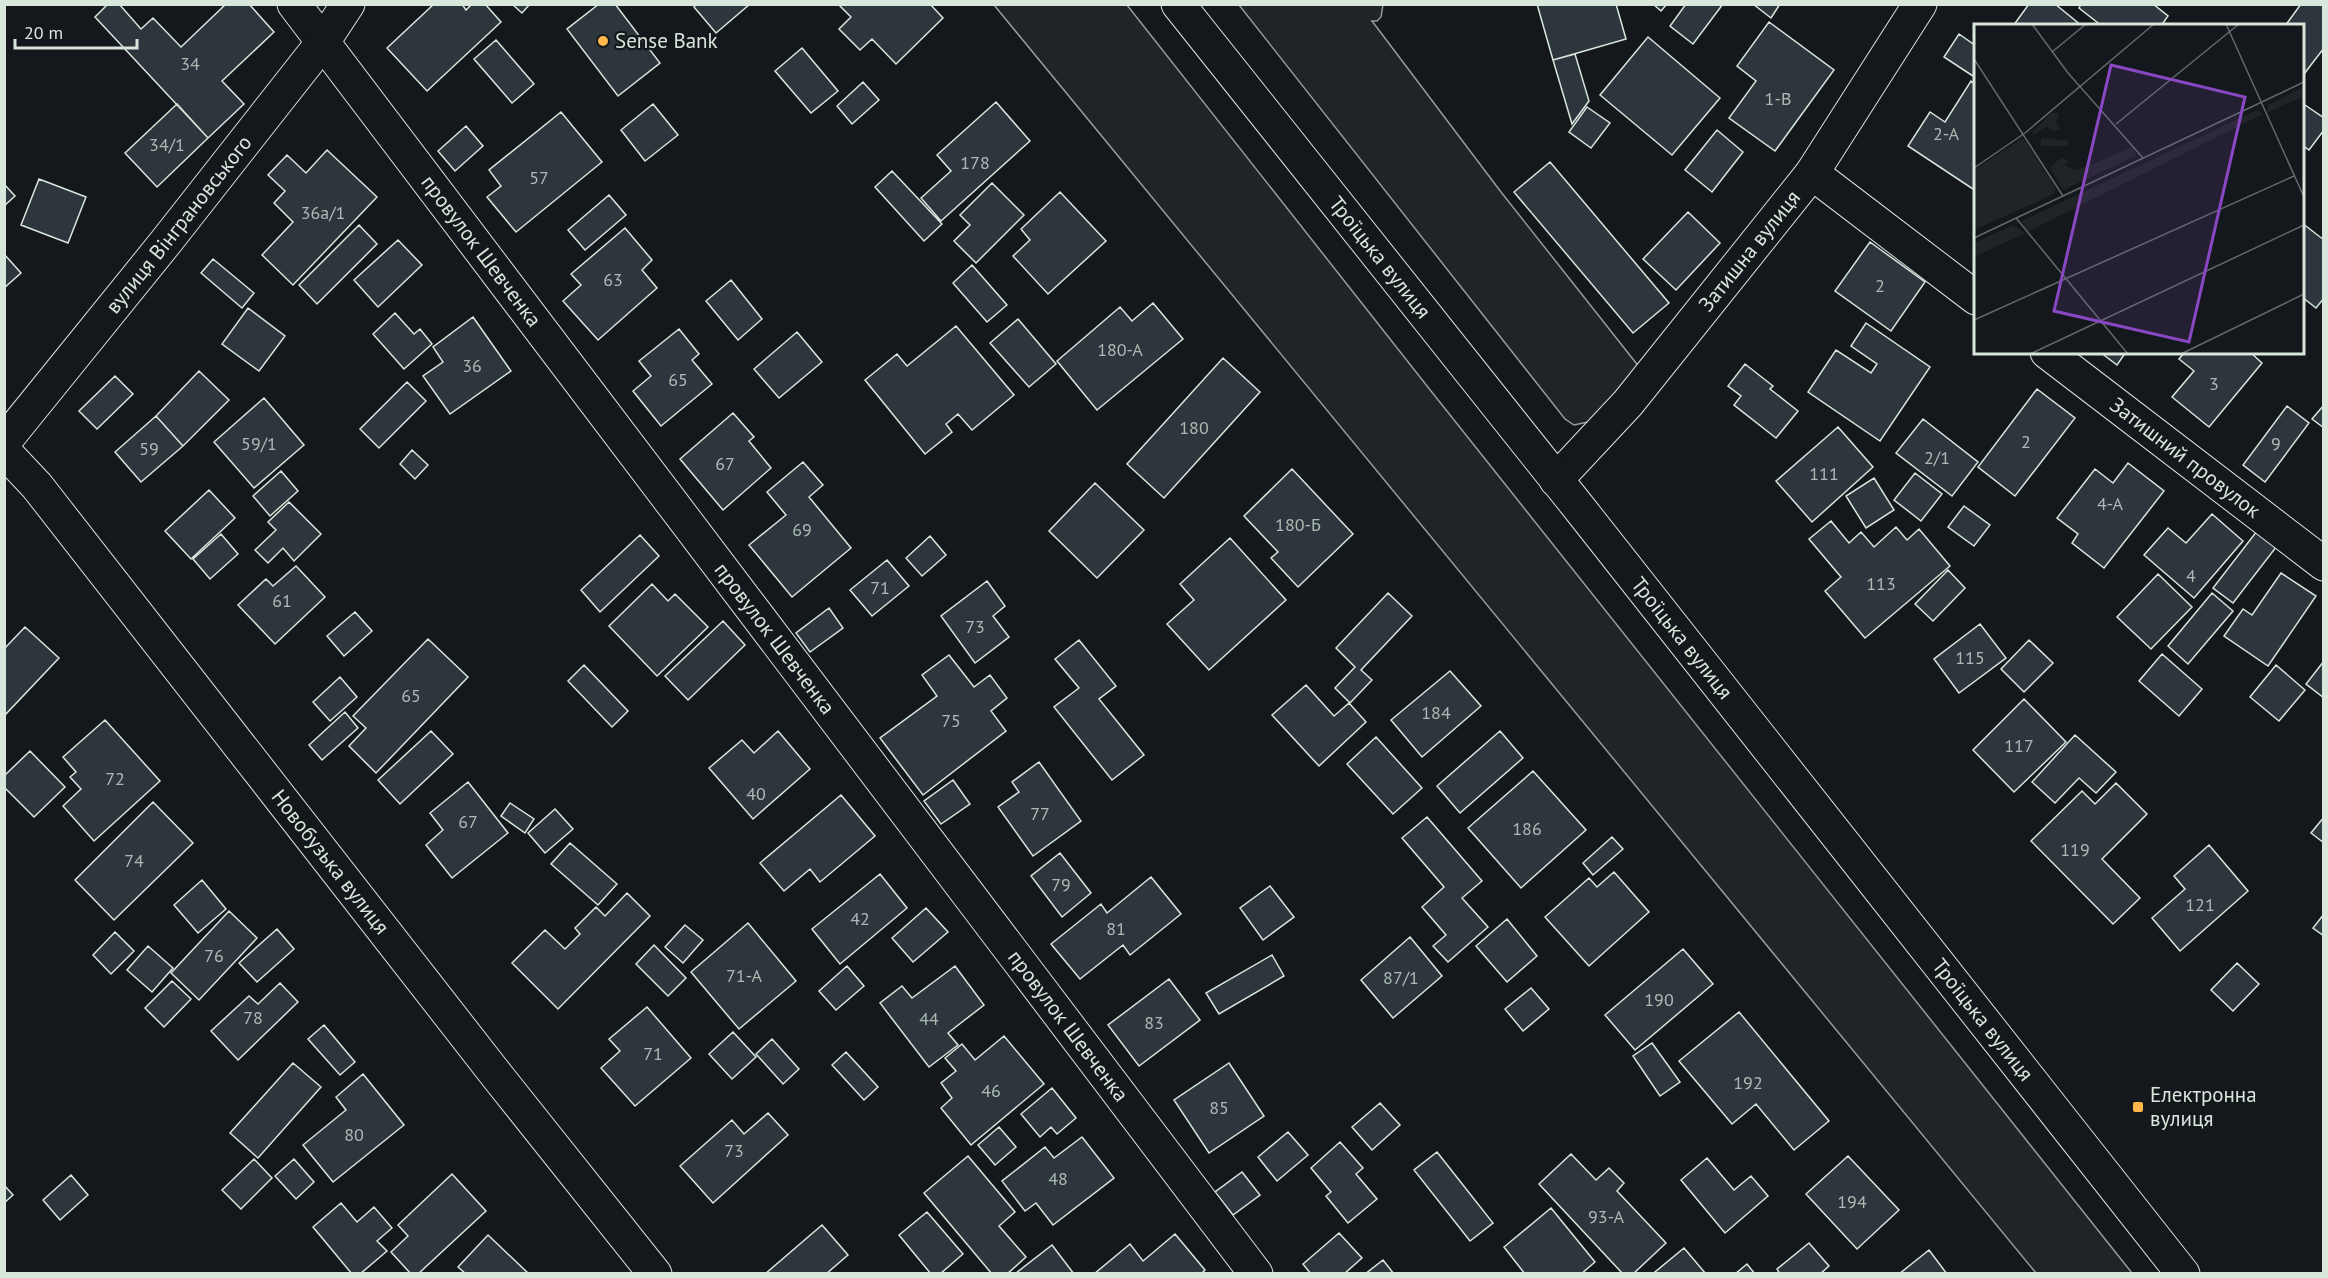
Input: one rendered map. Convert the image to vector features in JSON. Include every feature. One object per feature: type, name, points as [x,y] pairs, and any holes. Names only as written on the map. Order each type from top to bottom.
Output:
[{"type":"street","name":"провулок Шевченка","points":[[294,4],[1256,1274]]},
{"type":"street","name":"вулиця Вінграновського","points":[[4,441],[165,243],[323,42],[348,4]]},
{"type":"street","name":"Троїцька вулиця","points":[[1178,4],[1557,480],[2183,1274]]},
{"type":"street","name":"Затишна вулиця","points":[[1557,480],[1628,403],[1812,173],[1920,4]]},
{"type":"street","points":[[1812,173],[1974,296]]},
{"type":"street","name":"Затишний провулок","points":[[2050,354],[2324,564]]},
{"type":"street","name":"Новобузька вулиця","points":[[4,451],[37,486],[506,1087],[655,1274]]},
{"type":"shaded area","points":[[994,5],[1127,5],[2132,1273],[2036,1273]]},
{"type":"shaded area","points":[[1239,5],[1383,5],[1381,17],[1377,21],[1372,21],[1501,192],[1640,368],[1588,422],[1574,425],[1565,419]]},
{"type":"building","points":[[108,4],[119,4],[141,29],[153,18],[181,47],[226,4],[249,4],[274,32],[222,81],[244,104],[208,138],[95,17]]},
{"type":"building","points":[[434,4],[462,4],[466,10],[472,4],[485,4],[501,22],[427,91],[387,48]]},
{"type":"building","points":[[512,4],[530,4],[522,13]]},
{"type":"building","points":[[599,4],[615,4],[660,63],[618,96],[567,29]]},
{"type":"building","points":[[697,4],[750,4],[716,33],[694,7]]},
{"type":"building","points":[[838,4],[930,4],[943,18],[896,64],[872,39],[860,50],[839,29],[851,17]]},
{"type":"building","points":[[1537,4],[1616,4],[1626,39],[1553,60]]},
{"type":"building","points":[[1653,4],[1667,4],[1661,11]]},
{"type":"building","points":[[1686,4],[1723,4],[1693,44],[1670,26]]},
{"type":"building","points":[[1753,4],[1780,4],[1771,18]]},
{"type":"building","points":[[2029,4],[2055,4],[2080,24],[2014,24]]},
{"type":"building","points":[[2081,4],[2153,4],[2168,16],[2162,24],[2099,24],[2079,8]]},
{"type":"building","points":[[2301,4],[2324,4],[2324,48],[2304,74],[2304,24],[2286,24]]},
{"type":"building","points":[[1769,22],[1834,70],[1775,151],[1729,118],[1756,81],[1737,66]]},
{"type":"building","points":[[1959,34],[1974,45],[1974,77],[1944,57]]},
{"type":"building","points":[[1648,37],[1720,98],[1672,155],[1600,95]]},
{"type":"building","points":[[496,40],[534,84],[512,103],[474,59]]},
{"type":"building","points":[[802,48],[838,91],[811,113],[775,71]]},
{"type":"building","points":[[1575,54],[1589,101],[1572,124],[1553,60]]},
{"type":"building","points":[[1971,81],[1974,83],[1974,190],[1908,146],[1930,112],[1945,122]]},
{"type":"building","points":[[863,82],[879,100],[852,124],[837,106]]},
{"type":"building","points":[[996,102],[1030,141],[941,221],[921,198],[951,171],[937,155]]},
{"type":"building","points":[[177,104],[208,138],[157,187],[125,153]]},
{"type":"building","points":[[653,104],[678,135],[645,161],[621,130]]},
{"type":"building","points":[[2304,104],[2324,118],[2324,130],[2309,150],[2304,146]]},
{"type":"building","points":[[1587,107],[1610,123],[1591,148],[1569,132]]},
{"type":"building","points":[[561,112],[602,162],[516,232],[487,197],[501,186],[489,170]]},
{"type":"building","points":[[466,126],[483,146],[455,171],[438,151]]},
{"type":"building","points":[[1717,130],[1743,152],[1712,192],[1685,170]]},
{"type":"building","points":[[327,150],[377,197],[293,285],[262,255],[293,222],[274,203],[285,191],[268,175],[287,155],[306,173]]},
{"type":"building","points":[[1550,162],[1669,303],[1633,333],[1514,192]]},
{"type":"building","points":[[892,171],[942,224],[924,241],[875,187]]},
{"type":"building","points":[[39,179],[86,197],[68,243],[21,225]]},
{"type":"building","points":[[992,183],[1024,215],[976,263],[954,241],[970,225],[960,215]]},
{"type":"building","points":[[4,184],[15,196],[4,206]]},
{"type":"building","points":[[1060,192],[1106,241],[1048,294],[1013,256],[1030,240],[1021,229]]},
{"type":"building","points":[[609,195],[626,215],[585,250],[568,230]]},
{"type":"building","points":[[1688,212],[1720,243],[1676,290],[1643,259]]},
{"type":"building","points":[[359,225],[377,244],[317,304],[299,285]]},
{"type":"building","points":[[2304,225],[2324,240],[2324,298],[2316,308],[2304,299]]},
{"type":"building","points":[[625,228],[652,260],[642,270],[657,288],[598,340],[563,301],[581,285],[571,274]]},
{"type":"building","points":[[398,240],[422,265],[378,307],[354,280]]},
{"type":"building","points":[[1870,242],[1925,282],[1891,331],[1835,291]]},
{"type":"building","points":[[4,254],[21,273],[4,288]]},
{"type":"building","points":[[213,259],[254,293],[242,308],[201,273]]},
{"type":"building","points":[[972,265],[1007,305],[987,322],[953,283]]},
{"type":"building","points":[[731,280],[762,319],[738,340],[706,301]]},
{"type":"building","points":[[1153,303],[1183,339],[1097,410],[1057,361],[1120,307],[1132,321]]},
{"type":"building","points":[[248,308],[285,336],[259,371],[222,344]]},
{"type":"building","points":[[395,313],[414,334],[420,329],[432,344],[404,369],[373,334]]},
{"type":"building","points":[[473,317],[511,371],[450,414],[423,376],[443,362],[433,347]]},
{"type":"building","points":[[1018,319],[1056,364],[1029,387],[990,343]]},
{"type":"building","points":[[1866,323],[1930,367],[1880,441],[1808,392],[1836,350],[1871,373],[1877,364],[1851,346]]},
{"type":"building","points":[[956,326],[1014,395],[972,430],[958,414],[946,424],[952,432],[925,454],[865,380],[897,354],[907,366]]},
{"type":"building","points":[[679,329],[699,354],[692,360],[712,384],[661,426],[633,391],[651,376],[639,361]]},
{"type":"building","points":[[797,332],[822,362],[779,398],[754,369]]},
{"type":"building","points":[[2103,354],[2125,354],[2117,365]]},
{"type":"building","points":[[2183,354],[2252,354],[2262,363],[2209,427],[2172,397],[2194,371],[2179,359]]},
{"type":"building","points":[[1223,358],[1260,392],[1164,498],[1127,464]]},
{"type":"building","points":[[1745,364],[1773,386],[1770,389],[1798,411],[1776,438],[1734,405],[1741,396],[1728,386]]},
{"type":"building","points":[[199,371],[229,400],[183,446],[156,416]]},
{"type":"building","points":[[115,376],[133,394],[97,429],[79,411]]},
{"type":"building","points":[[407,382],[426,401],[379,448],[360,429]]},
{"type":"building","points":[[2037,389],[2075,418],[2015,496],[1978,467]]},
{"type":"building","points":[[264,398],[304,445],[254,488],[214,442]]},
{"type":"building","points":[[2324,405],[2324,428],[2312,419]]},
{"type":"building","points":[[2287,406],[2309,423],[2265,482],[2243,465]]},
{"type":"building","points":[[733,413],[754,437],[749,441],[771,468],[723,510],[680,459]]},
{"type":"building","points":[[156,416],[183,446],[141,482],[115,452]]},
{"type":"building","points":[[1923,419],[1978,462],[1952,496],[1896,453]]},
{"type":"building","points":[[1838,427],[1873,467],[1812,522],[1776,481]]},
{"type":"building","points":[[412,450],[428,465],[415,479],[400,464]]},
{"type":"building","points":[[803,462],[823,485],[809,497],[851,548],[792,597],[749,545],[786,515],[767,492]]},
{"type":"building","points":[[2128,463],[2164,491],[2104,568],[2072,543],[2078,534],[2057,518],[2095,469],[2113,483]]},
{"type":"building","points":[[1292,469],[1353,534],[1298,587],[1271,558],[1278,552],[1244,516]]},
{"type":"building","points":[[281,471],[298,491],[270,516],[253,496]]},
{"type":"building","points":[[1915,473],[1942,494],[1921,521],[1894,500]]},
{"type":"building","points":[[1874,478],[1894,510],[1866,528],[1846,496]]},
{"type":"building","points":[[1095,483],[1144,530],[1097,578],[1049,531]]},
{"type":"building","points":[[209,490],[235,518],[191,559],[165,531]]},
{"type":"building","points":[[289,502],[321,534],[294,561],[283,548],[268,563],[255,550],[276,530],[268,522]]},
{"type":"building","points":[[1964,506],[1990,525],[1974,546],[1948,527]]},
{"type":"building","points":[[2212,514],[2243,541],[2194,598],[2144,555],[2168,528],[2186,543]]},
{"type":"building","points":[[1831,521],[1849,543],[1861,532],[1874,547],[1896,527],[1907,540],[1919,529],[1950,566],[1865,638],[1825,591],[1841,577],[1809,539]]},
{"type":"building","points":[[2257,531],[2277,546],[2233,603],[2213,588]]},
{"type":"building","points":[[221,534],[238,554],[210,579],[193,559]]},
{"type":"building","points":[[640,535],[659,556],[600,612],[581,590]]},
{"type":"building","points":[[930,536],[946,555],[922,576],[906,558]]},
{"type":"building","points":[[1230,538],[1286,600],[1209,670],[1167,624],[1194,600],[1180,584]]},
{"type":"building","points":[[887,560],[909,586],[872,616],[850,590]]},
{"type":"building","points":[[296,566],[325,597],[275,644],[238,605],[266,579],[273,586]]},
{"type":"building","points":[[1948,570],[1965,588],[1933,621],[1915,604]]},
{"type":"building","points":[[2281,573],[2316,596],[2268,666],[2224,636],[2243,609],[2252,615]]},
{"type":"building","points":[[2158,574],[2192,607],[2151,649],[2117,617]]},
{"type":"building","points":[[987,581],[1005,606],[993,616],[1009,637],[975,663],[941,616]]},
{"type":"building","points":[[652,584],[668,601],[675,594],[708,627],[657,676],[609,626]]},
{"type":"building","points":[[1388,593],[1412,616],[1361,670],[1372,680],[1350,703],[1335,688],[1355,667],[1336,648]]},
{"type":"building","points":[[2212,593],[2233,611],[2188,664],[2168,646]]},
{"type":"building","points":[[829,608],[843,628],[810,652],[796,633]]},
{"type":"building","points":[[355,612],[372,631],[344,656],[327,636]]},
{"type":"building","points":[[723,621],[745,645],[688,700],[665,676]]},
{"type":"building","points":[[1980,624],[2006,658],[1959,693],[1934,659]]},
{"type":"building","points":[[25,627],[59,658],[4,716],[4,649]]},
{"type":"building","points":[[428,639],[468,677],[376,773],[349,746],[366,728],[353,716]]},
{"type":"building","points":[[1079,640],[1116,686],[1099,699],[1144,755],[1112,780],[1054,707],[1079,688],[1055,659]]},
{"type":"building","points":[[2029,640],[2053,663],[2024,692],[2001,669]]},
{"type":"building","points":[[2162,654],[2202,689],[2179,716],[2139,681]]},
{"type":"building","points":[[949,655],[974,687],[990,675],[1007,698],[991,711],[1006,731],[923,795],[880,738],[937,696],[922,675]]},
{"type":"building","points":[[2324,661],[2324,698],[2306,684]]},
{"type":"building","points":[[584,665],[628,711],[612,727],[568,681]]},
{"type":"building","points":[[2276,665],[2305,690],[2279,721],[2250,697]]},
{"type":"building","points":[[1450,671],[1481,706],[1422,757],[1391,720]]},
{"type":"building","points":[[340,677],[357,697],[330,721],[313,702]]},
{"type":"building","points":[[1306,685],[1334,716],[1349,703],[1366,722],[1319,766],[1272,715]]},
{"type":"building","points":[[2024,699],[2066,742],[2014,792],[1973,750]]},
{"type":"building","points":[[345,712],[358,728],[322,760],[309,745]]},
{"type":"building","points":[[105,720],[160,781],[94,841],[63,806],[81,789],[70,777],[76,772],[63,757]]},
{"type":"building","points":[[431,731],[453,754],[400,804],[378,780]]},
{"type":"building","points":[[778,731],[810,769],[753,819],[709,768],[742,740],[754,753]]},
{"type":"building","points":[[1500,731],[1523,758],[1460,813],[1437,786]]},
{"type":"building","points":[[2075,735],[2116,772],[2096,793],[2079,778],[2055,803],[2032,782]]},
{"type":"building","points":[[1376,737],[1422,788],[1393,814],[1347,764]]},
{"type":"building","points":[[30,751],[65,787],[34,817],[4,787],[4,776]]},
{"type":"building","points":[[1039,762],[1081,821],[1033,856],[998,807],[1019,792],[1012,782]]},
{"type":"building","points":[[1533,771],[1586,830],[1521,888],[1468,828]]},
{"type":"building","points":[[953,780],[970,804],[941,824],[924,801]]},
{"type":"building","points":[[468,782],[508,833],[452,878],[426,845],[443,830],[430,813]]},
{"type":"building","points":[[2116,783],[2147,814],[2102,859],[2140,898],[2113,924],[2031,841],[2082,791],[2095,804]]},
{"type":"building","points":[[841,795],[875,836],[820,882],[810,869],[784,891],[760,863]]},
{"type":"building","points":[[153,802],[193,843],[114,920],[75,880]]},
{"type":"building","points":[[510,803],[534,819],[525,833],[501,816]]},
{"type":"building","points":[[555,809],[573,829],[545,853],[528,833]]},
{"type":"building","points":[[1427,817],[1482,881],[1462,898],[1488,927],[1448,962],[1433,946],[1446,935],[1422,907],[1444,887],[1402,838]]},
{"type":"building","points":[[2324,817],[2324,843],[2311,833]]},
{"type":"building","points":[[1612,837],[1623,849],[1593,875],[1583,863]]},
{"type":"building","points":[[570,843],[617,884],[598,905],[551,864]]},
{"type":"building","points":[[2209,845],[2248,891],[2180,951],[2152,918],[2185,889],[2174,876]]},
{"type":"building","points":[[1060,853],[1091,893],[1062,917],[1031,876]]},
{"type":"building","points":[[1614,872],[1649,912],[1589,966],[1545,917],[1589,878],[1597,887]]},
{"type":"building","points":[[880,874],[907,908],[840,964],[812,929]]},
{"type":"building","points":[[1151,877],[1181,914],[1130,955],[1123,945],[1080,979],[1051,944],[1101,904],[1107,913]]},
{"type":"building","points":[[202,880],[226,909],[198,933],[174,905]]},
{"type":"building","points":[[1270,886],[1294,917],[1263,940],[1240,908]]},
{"type":"building","points":[[627,893],[650,916],[558,1009],[512,963],[545,930],[565,949],[580,934],[575,928],[596,907],[605,916]]},
{"type":"building","points":[[926,908],[948,932],[913,962],[892,938]]},
{"type":"building","points":[[229,911],[257,938],[199,1000],[171,973]]},
{"type":"building","points":[[2324,914],[2324,936],[2313,928]]},
{"type":"building","points":[[1507,919],[1537,956],[1507,982],[1476,946]]},
{"type":"building","points":[[748,923],[796,981],[739,1029],[691,972]]},
{"type":"building","points":[[685,925],[703,940],[683,963],[665,947]]},
{"type":"building","points":[[277,929],[294,949],[257,982],[239,963]]},
{"type":"building","points":[[115,932],[134,951],[111,974],[93,955]]},
{"type":"building","points":[[1410,937],[1442,976],[1393,1018],[1361,980]]},
{"type":"building","points":[[654,945],[686,978],[668,996],[636,964]]},
{"type":"building","points":[[148,946],[173,968],[152,992],[127,970]]},
{"type":"building","points":[[1683,949],[1713,984],[1635,1050],[1605,1015]]},
{"type":"building","points":[[1272,955],[1284,976],[1219,1014],[1206,993]]},
{"type":"building","points":[[2237,963],[2259,984],[2233,1011],[2211,990]]},
{"type":"building","points":[[847,966],[864,986],[836,1010],[819,991]]},
{"type":"building","points":[[955,966],[984,1005],[948,1033],[958,1045],[929,1067],[880,1003],[902,986],[912,998]]},
{"type":"building","points":[[1169,979],[1200,1020],[1139,1066],[1108,1025]]},
{"type":"building","points":[[172,981],[191,999],[164,1027],[145,1008]]},
{"type":"building","points":[[280,983],[298,1002],[238,1060],[211,1031],[249,996],[258,1004]]},
{"type":"building","points":[[1531,988],[1549,1009],[1523,1031],[1505,1009]]},
{"type":"building","points":[[647,1007],[691,1058],[635,1106],[601,1068],[620,1051],[609,1039]]},
{"type":"building","points":[[1739,1012],[1829,1121],[1794,1150],[1756,1104],[1732,1124],[1679,1061]]},
{"type":"building","points":[[324,1025],[355,1062],[340,1075],[308,1039]]},
{"type":"building","points":[[733,1032],[756,1057],[732,1079],[709,1054]]},
{"type":"building","points":[[1004,1036],[1044,1084],[971,1145],[941,1108],[952,1098],[941,1083],[956,1071],[945,1058],[962,1044],[975,1060]]},
{"type":"building","points":[[772,1039],[799,1069],[783,1084],[756,1054]]},
{"type":"building","points":[[1652,1043],[1680,1082],[1660,1096],[1633,1056]]},
{"type":"building","points":[[846,1052],[878,1087],[864,1100],[832,1065]]},
{"type":"building","points":[[293,1063],[321,1087],[258,1158],[230,1133]]},
{"type":"building","points":[[1229,1063],[1264,1116],[1209,1153],[1174,1100]]},
{"type":"building","points":[[363,1074],[404,1125],[333,1182],[303,1145],[346,1110],[336,1097]]},
{"type":"building","points":[[1052,1088],[1076,1118],[1057,1134],[1051,1127],[1040,1137],[1021,1114]]},
{"type":"building","points":[[1380,1103],[1400,1125],[1372,1150],[1352,1127]]},
{"type":"building","points":[[768,1113],[788,1135],[713,1203],[680,1166],[732,1120],[744,1134]]},
{"type":"building","points":[[999,1127],[1016,1147],[995,1165],[978,1145]]},
{"type":"building","points":[[1288,1132],[1308,1155],[1277,1181],[1258,1157]]},
{"type":"building","points":[[1082,1137],[1114,1178],[1053,1225],[1036,1203],[1025,1211],[1002,1181],[1045,1147],[1054,1158]]},
{"type":"building","points":[[1340,1142],[1363,1168],[1356,1174],[1377,1199],[1348,1223],[1326,1196],[1331,1192],[1311,1168]]},
{"type":"building","points":[[1437,1152],[1493,1223],[1470,1241],[1414,1170]]},
{"type":"building","points":[[1571,1154],[1596,1180],[1609,1168],[1624,1183],[1617,1191],[1666,1243],[1633,1274],[1623,1274],[1539,1184]]},
{"type":"building","points":[[968,1156],[1015,1212],[999,1226],[1026,1257],[1007,1274],[992,1274],[924,1193]]},
{"type":"building","points":[[1848,1156],[1899,1210],[1857,1249],[1806,1194]]},
{"type":"building","points":[[1707,1158],[1734,1190],[1751,1176],[1768,1196],[1725,1233],[1681,1180]]},
{"type":"building","points":[[254,1159],[272,1178],[241,1209],[222,1190]]},
{"type":"building","points":[[294,1159],[314,1182],[296,1199],[275,1176]]},
{"type":"building","points":[[1242,1172],[1260,1195],[1233,1215],[1215,1192]]},
{"type":"building","points":[[452,1174],[486,1211],[418,1274],[411,1274],[391,1252],[408,1236],[398,1225]]},
{"type":"building","points":[[71,1175],[88,1195],[60,1220],[43,1200]]},
{"type":"building","points":[[4,1185],[13,1195],[4,1203]]},
{"type":"building","points":[[341,1203],[357,1222],[374,1207],[392,1228],[377,1241],[387,1251],[360,1274],[352,1274],[313,1227]]},
{"type":"building","points":[[1551,1208],[1595,1262],[1581,1274],[1525,1274],[1504,1247]]},
{"type":"building","points":[[927,1212],[963,1254],[940,1274],[931,1274],[899,1235]]},
{"type":"building","points":[[822,1225],[848,1255],[826,1274],[765,1274]]},
{"type":"building","points":[[1339,1233],[1362,1258],[1344,1274],[1311,1274],[1303,1264]]},
{"type":"building","points":[[1175,1234],[1205,1270],[1201,1274],[1094,1274],[1130,1244],[1143,1261]]},
{"type":"building","points":[[488,1235],[529,1274],[466,1274],[458,1267]]},
{"type":"building","points":[[1809,1243],[1829,1266],[1820,1274],[1780,1274],[1777,1269]]},
{"type":"building","points":[[1052,1245],[1074,1274],[1016,1274],[1016,1273]]},
{"type":"building","points":[[1684,1248],[1706,1274],[1656,1274],[1655,1272]]},
{"type":"building","points":[[1929,1250],[1947,1274],[1899,1274]]},
{"type":"building","points":[[1383,1260],[1394,1274],[1365,1274]]},
{"type":"building","points":[[1747,1264],[1755,1274],[1735,1274]]},
{"type":"place","name":"Sense Bank","points":[[603,41]]},
{"type":"place","name":"Електронна вулиця","points":[[2138,1107]]}]
